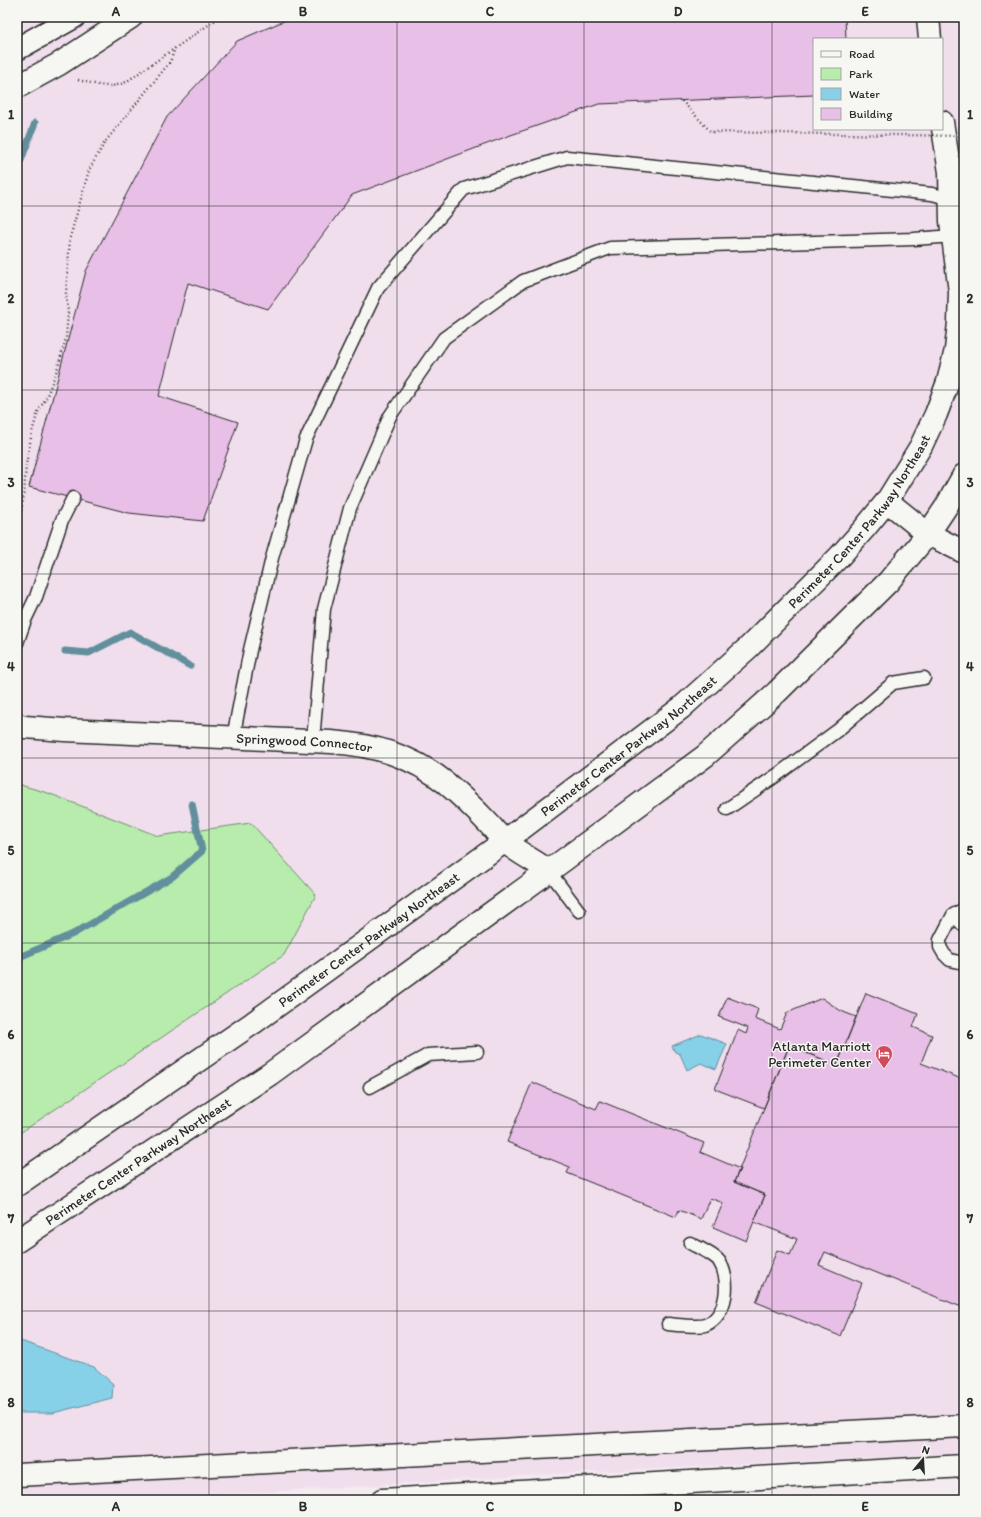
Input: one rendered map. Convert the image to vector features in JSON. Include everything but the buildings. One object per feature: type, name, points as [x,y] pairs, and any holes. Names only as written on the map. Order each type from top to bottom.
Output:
[{"type":"main road","points":[[17,49],[74,17]]},
{"type":"main road","points":[[17,87],[59,64],[131,17]]},
{"type":"main road","points":[[928,17],[930,38]]},
{"type":"main road","name":"Perimeter Center Parkway Northeast","points":[[17,1185],[253,1023],[505,841],[681,708],[749,647],[839,557],[887,501],[921,446],[936,414],[948,382],[956,343],[960,292],[953,236],[955,186],[943,127]]},
{"type":"main road","name":"Perimeter Center Parkway Northeast","points":[[21,1238],[270,1074],[549,872],[705,756],[777,692],[888,582],[928,534],[946,507],[964,475]]},
{"type":"main road","points":[[887,501],[928,534],[964,552]]},
{"type":"main road","name":"Springwood Connector","points":[[17,725],[65,730],[313,741],[356,744],[378,748],[402,756],[422,766],[446,783],[505,841],[549,872]]},
{"type":"main road","points":[[17,1475],[964,1426]]},
{"type":"main road","points":[[382,1500],[964,1466]]},
{"type":"lane","points":[[233,738],[250,650],[272,558],[306,439],[378,288],[464,189],[567,157],[932,194],[955,186]]},
{"type":"lane","points":[[313,741],[324,609],[350,508],[390,416],[444,338],[523,281],[610,248],[914,239],[953,236]]},
{"type":"lane","points":[[17,643],[25,620],[36,597],[62,520],[73,498]]},
{"type":"lane","points":[[727,809],[778,775],[838,730],[893,683],[924,678]]},
{"type":"lane","points":[[549,872],[579,911]]},
{"type":"lane","points":[[964,909],[953,915],[940,940],[940,947],[950,960],[964,963]]},
{"type":"lane","points":[[953,915],[964,926]]},
{"type":"lane","points":[[370,1087],[428,1055],[477,1052]]},
{"type":"lane","points":[[668,1324],[704,1325],[718,1315],[725,1298],[725,1279],[718,1260],[690,1243]]},
{"type":"path","points":[[76,80],[111,87],[117,86],[126,82],[220,17]]},
{"type":"path","points":[[17,538],[24,494],[26,465],[32,432],[38,412],[46,398],[57,370],[66,338],[68,312],[66,293],[70,238],[89,170],[105,142],[170,62],[175,48]]},
{"type":"path","points":[[682,101],[711,132],[964,136]]},
{"type":"shaded area","points":[[17,17],[964,17],[964,1453],[538,1475],[135,1500],[17,1500]]},
{"type":"green space","points":[[17,784],[48,793],[158,836],[251,823],[316,895],[284,955],[17,1135]]},
{"type":"water","points":[[701,1034],[727,1044],[716,1069],[701,1063],[687,1070],[680,1054],[675,1052],[672,1046]]},
{"type":"water","points":[[18,1340],[94,1367],[113,1384],[112,1398],[53,1413],[17,1413]]},
{"type":"waterway","points":[[17,171],[35,123]]},
{"type":"waterway","points":[[65,651],[89,653],[130,632],[190,666]]},
{"type":"waterway","points":[[17,958],[73,934],[172,877],[202,851],[192,804]]},
{"type":"place","name":"Atlanta Marriott Perimeter Center","points":[[884,1069]]}]
